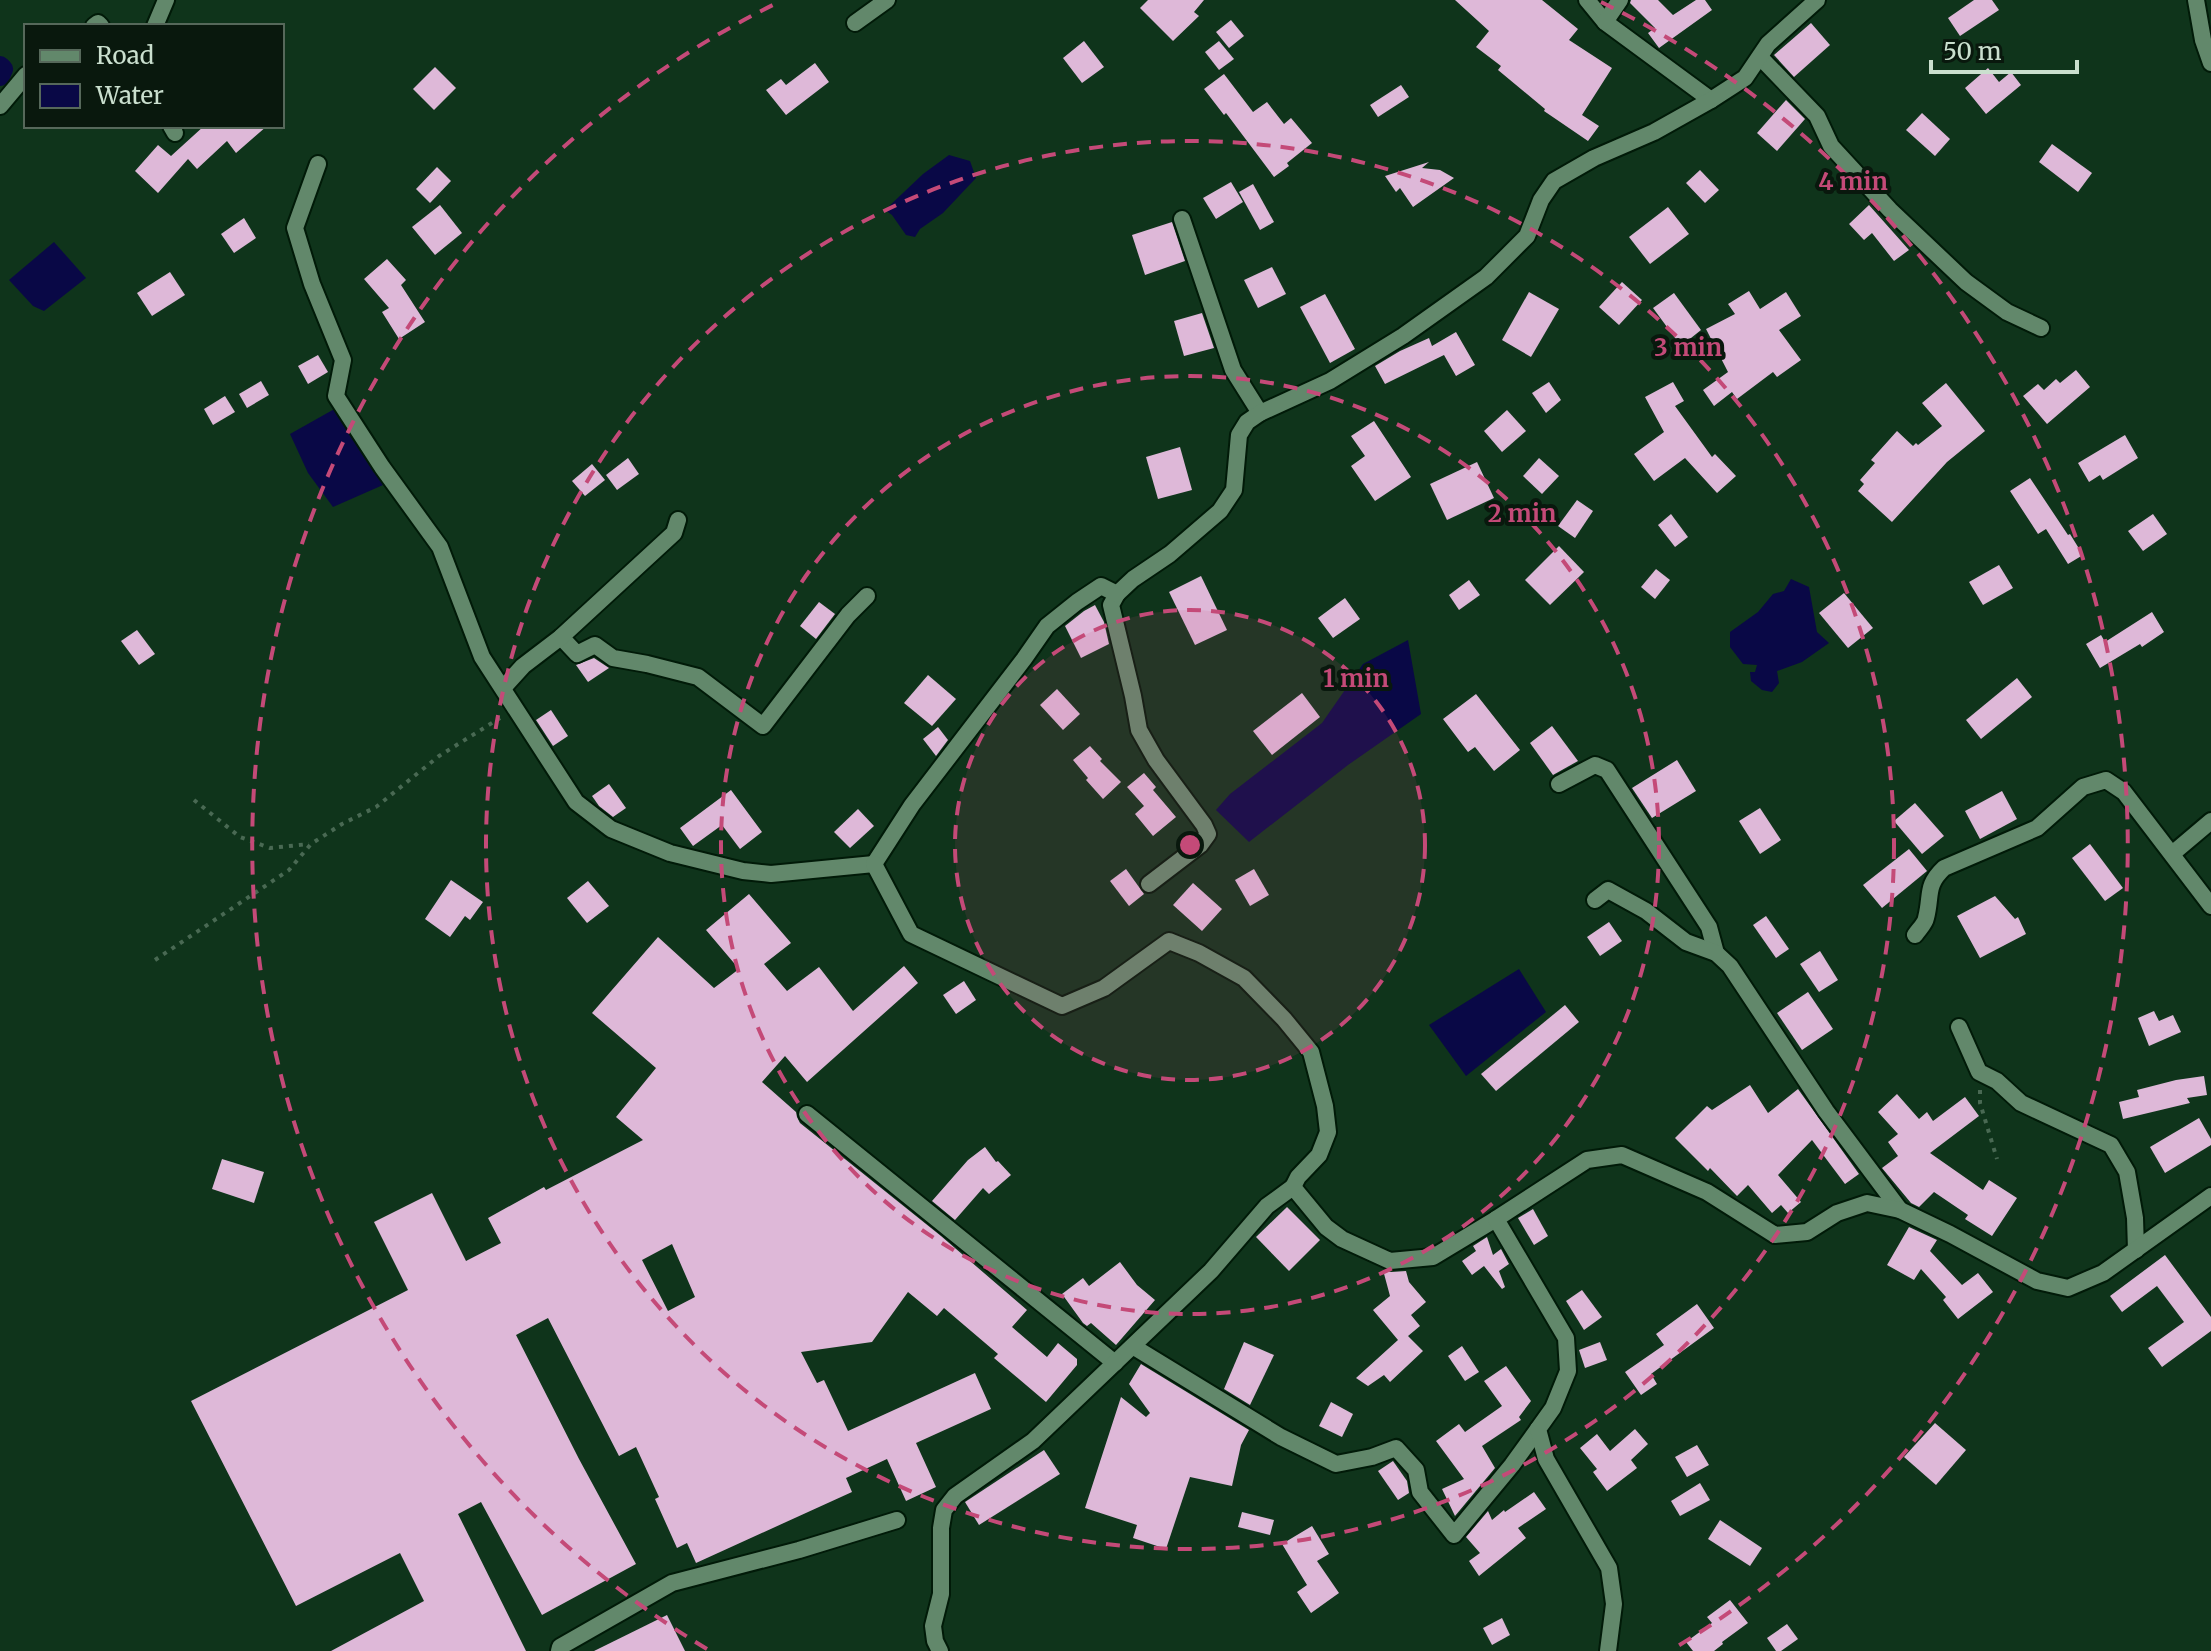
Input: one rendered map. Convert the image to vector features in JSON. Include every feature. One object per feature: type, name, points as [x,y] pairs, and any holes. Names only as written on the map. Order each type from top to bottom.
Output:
[{"type":"street","points":[[156,24],[166,0]]},
{"type":"street","points":[[855,23],[887,0]]},
{"type":"street","points":[[1587,0],[1605,22],[1711,100]]},
{"type":"street","points":[[1605,22],[1620,0]]},
{"type":"street","points":[[2196,0],[2203,40],[2211,63]]},
{"type":"street","points":[[1149,884],[1200,845],[1208,834],[1156,760],[1139,730],[1111,605],[1117,594],[1220,511],[1234,490],[1239,435],[1247,422],[1330,381],[1403,336],[1486,277],[1527,236],[1541,200],[1554,181],[1594,158],[1654,132],[1745,78],[1768,44],[1811,2]]},
{"type":"street","points":[[1760,57],[1817,116],[1831,146],[1890,210],[1966,282],[2007,312],[2041,328]]},
{"type":"street","points":[[0,106],[24,77]]},
{"type":"street","points":[[318,164],[295,228],[312,284],[343,360],[336,396],[440,547],[482,657],[576,802],[611,829],[670,853],[743,871],[771,874],[874,864]]},
{"type":"street","points":[[1182,219],[1233,370],[1260,413]]},
{"type":"street","points":[[503,688],[523,666],[561,637],[674,533],[678,520]]},
{"type":"street","points":[[874,864],[912,805],[1047,626],[1101,586],[1117,594]]},
{"type":"street","points":[[561,637],[577,654],[595,645],[613,658],[698,677],[763,726],[848,615],[867,596]]},
{"type":"street","points":[[1559,784],[1595,765],[1607,770],[1709,927],[1716,953]]},
{"type":"street","points":[[1915,935],[1926,921],[1934,877],[1944,868],[2037,828],[2083,787],[2106,780],[2124,792],[2211,906]]},
{"type":"street","points":[[2172,854],[2211,821]]},
{"type":"street","points":[[874,864],[911,934],[1062,1006],[1104,988],[1169,941],[1199,953],[1244,978],[1311,1052],[1328,1132],[1319,1155],[1298,1177],[1293,1187],[1267,1206],[1211,1271],[1134,1347],[1033,1441],[955,1496],[944,1510],[941,1594],[933,1626],[940,1651]]},
{"type":"street","points":[[1595,900],[1608,890],[1646,911],[1686,942],[1716,953],[1730,966],[1826,1111],[1900,1210]]},
{"type":"street","points":[[1959,1027],[1979,1072],[1997,1081],[2021,1103],[2111,1145],[2127,1172],[2135,1218],[2136,1250]]},
{"type":"street","points":[[807,1114],[1115,1363]]},
{"type":"street","points":[[1293,1187],[1326,1227],[1342,1239],[1390,1261],[1433,1257],[1587,1160],[1622,1155],[1707,1192],[1775,1235],[1807,1232],[1837,1213],[1867,1203],[1900,1210],[2037,1281],[2068,1288],[2103,1273],[2211,1196]]},
{"type":"street","points":[[1134,1347],[1281,1437],[1336,1464],[1372,1457],[1396,1448],[1416,1470],[1420,1492],[1454,1535],[1512,1465],[1553,1408],[1568,1371],[1566,1338],[1496,1219]]},
{"type":"street","points":[[1538,1429],[1546,1459],[1609,1568],[1614,1604],[1608,1651]]},
{"type":"street","points":[[559,1651],[560,1647],[672,1583],[799,1550],[897,1520]]},
{"type":"path","points":[[155,960],[289,870],[311,844],[376,807],[439,756],[516,709]]},
{"type":"path","points":[[194,800],[240,837],[270,848],[311,844]]},
{"type":"path","points":[[1979,1072],[1980,1103],[1997,1159]]},
{"type":"water","points":[[949,155],[970,161],[976,178],[915,237],[906,235],[885,210],[923,174]]},
{"type":"water","points":[[54,242],[86,278],[44,311],[33,306],[9,280]]},
{"type":"water","points":[[338,407],[383,485],[333,507],[308,473],[290,434]]},
{"type":"water","points":[[1791,579],[1809,587],[1817,632],[1829,643],[1802,662],[1777,671],[1779,683],[1772,692],[1762,690],[1751,681],[1750,672],[1755,672],[1757,665],[1743,664],[1730,647],[1730,632],[1758,612],[1773,594],[1784,591]]},
{"type":"water","points":[[1408,640],[1421,714],[1348,765],[1249,842],[1216,810],[1230,794],[1322,723],[1363,664]]},
{"type":"water","points":[[1519,969],[1546,1012],[1466,1076],[1429,1025]]},
{"type":"building","points":[[1148,0],[1204,0],[1194,12],[1199,16],[1173,41],[1140,8]]},
{"type":"building","points":[[1455,0],[1542,0],[1578,29],[1569,40],[1612,68],[1582,115],[1599,126],[1588,141],[1544,111],[1498,70],[1501,66],[1476,47],[1489,31]]},
{"type":"building","points":[[1631,0],[1658,0],[1673,15],[1696,0],[1705,0],[1712,10],[1659,48],[1648,33],[1655,28],[1630,3]]},
{"type":"building","points":[[1974,0],[1992,0],[1999,10],[1960,36],[1948,18]]},
{"type":"building","points":[[1231,20],[1244,36],[1229,48],[1216,32]]},
{"type":"building","points":[[1811,23],[1830,45],[1794,77],[1774,55]]},
{"type":"building","points":[[1084,41],[1104,67],[1082,83],[1063,58]]},
{"type":"building","points":[[1219,41],[1234,59],[1219,70],[1205,52]]},
{"type":"building","points":[[815,63],[829,82],[786,115],[766,90],[781,79],[786,85]]},
{"type":"building","points":[[435,67],[456,88],[434,110],[413,89]]},
{"type":"building","points":[[1988,68],[1999,82],[2011,72],[2021,85],[1986,114],[1965,88]]},
{"type":"building","points":[[1224,74],[1253,112],[1267,102],[1284,124],[1291,118],[1312,143],[1274,177],[1204,89]]},
{"type":"building","points":[[1401,85],[1409,97],[1378,117],[1370,105]]},
{"type":"building","points":[[1786,100],[1805,119],[1777,151],[1757,133]]},
{"type":"building","points":[[1922,113],[1950,139],[1935,156],[1906,130]]},
{"type":"building","points":[[202,128],[265,128],[236,153],[227,141],[197,169],[188,159],[158,193],[135,171],[158,145],[171,156]]},
{"type":"building","points":[[2052,144],[2092,173],[2078,192],[2039,162]]},
{"type":"building","points":[[1429,162],[1422,168],[1440,170],[1454,178],[1413,207],[1400,188],[1396,192],[1385,176]]},
{"type":"building","points":[[437,167],[451,181],[430,203],[416,189]]},
{"type":"building","points":[[1700,170],[1719,190],[1705,203],[1686,183]]},
{"type":"building","points":[[1231,182],[1243,202],[1216,219],[1203,198]]},
{"type":"building","points":[[1253,184],[1274,222],[1260,230],[1239,192]]},
{"type":"building","points":[[440,205],[462,233],[435,255],[412,227]]},
{"type":"building","points":[[1869,205],[1909,250],[1894,261],[1872,233],[1864,240],[1849,224]]},
{"type":"building","points":[[1668,207],[1689,234],[1650,264],[1629,237]]},
{"type":"building","points":[[244,218],[256,238],[234,253],[221,234]]},
{"type":"building","points":[[1172,222],[1185,261],[1145,275],[1132,235]]},
{"type":"building","points":[[387,259],[406,280],[401,285],[425,322],[399,339],[382,312],[389,308],[364,279]]},
{"type":"building","points":[[1272,267],[1286,294],[1258,308],[1244,280]]},
{"type":"building","points":[[170,272],[185,295],[152,316],[137,293]]},
{"type":"building","points":[[1622,282],[1642,300],[1619,325],[1599,307]]},
{"type":"building","points":[[1749,291],[1760,309],[1786,292],[1801,316],[1779,330],[1801,360],[1777,377],[1773,372],[1737,399],[1732,392],[1714,406],[1703,390],[1728,372],[1706,329],[1735,314],[1728,304]]},
{"type":"building","points":[[1529,292],[1559,309],[1531,357],[1502,340]]},
{"type":"building","points":[[1674,293],[1701,330],[1681,346],[1653,308]]},
{"type":"building","points":[[1325,294],[1355,349],[1330,363],[1300,307]]},
{"type":"building","points":[[1202,313],[1214,348],[1184,356],[1174,321]]},
{"type":"building","points":[[1456,332],[1475,365],[1456,376],[1444,355],[1385,384],[1375,366],[1429,338],[1432,346]]},
{"type":"building","points":[[318,355],[328,372],[308,384],[298,366]]},
{"type":"building","points":[[2076,370],[2090,387],[2047,424],[2023,396],[2038,384],[2044,390],[2056,379],[2060,383]]},
{"type":"building","points":[[261,381],[269,395],[247,408],[239,394]]},
{"type":"building","points":[[1549,382],[1561,400],[1546,413],[1532,393]]},
{"type":"building","points":[[1673,382],[1684,401],[1675,406],[1712,457],[1715,454],[1736,476],[1717,493],[1685,458],[1654,481],[1634,454],[1664,432],[1645,397]]},
{"type":"building","points":[[1946,383],[1985,431],[1947,462],[1892,522],[1858,491],[1864,484],[1860,480],[1875,463],[1871,460],[1897,431],[1913,446],[1942,426],[1922,403]]},
{"type":"building","points":[[225,396],[235,412],[213,425],[204,409]]},
{"type":"building","points":[[1507,410],[1526,431],[1502,452],[1484,431]]},
{"type":"building","points":[[1374,421],[1411,477],[1375,501],[1351,466],[1365,456],[1351,436]]},
{"type":"building","points":[[2125,435],[2138,458],[2103,480],[2100,475],[2089,482],[2078,463]]},
{"type":"building","points":[[1180,447],[1192,490],[1158,499],[1146,457]]},
{"type":"building","points":[[628,458],[639,474],[617,490],[606,475]]},
{"type":"building","points":[[1539,458],[1559,476],[1542,494],[1523,476]]},
{"type":"building","points":[[1477,462],[1494,498],[1447,520],[1430,484]]},
{"type":"building","points":[[592,464],[605,480],[585,496],[572,481]]},
{"type":"building","points":[[2030,478],[2083,555],[2068,564],[2046,529],[2038,534],[2010,491]]},
{"type":"building","points":[[1577,500],[1593,511],[1575,538],[1558,526]]},
{"type":"building","points":[[1671,514],[1688,537],[1675,547],[1658,525]]},
{"type":"building","points":[[2153,514],[2167,534],[2143,551],[2128,531]]},
{"type":"building","points":[[1559,546],[1584,572],[1550,605],[1525,580]]},
{"type":"building","points":[[1999,565],[2013,588],[1983,605],[1969,582]]},
{"type":"building","points":[[1656,569],[1670,580],[1655,599],[1641,587]]},
{"type":"building","points":[[1201,576],[1227,630],[1195,645],[1169,592]]},
{"type":"building","points":[[1469,580],[1480,595],[1459,610],[1449,595]]},
{"type":"building","points":[[1844,593],[1873,628],[1848,648],[1819,613]]},
{"type":"building","points":[[1345,598],[1360,619],[1333,638],[1318,618]]},
{"type":"building","points":[[819,602],[835,614],[816,639],[800,626]]},
{"type":"building","points":[[1095,605],[1104,622],[1109,644],[1081,658],[1065,626]]},
{"type":"building","points":[[2152,612],[2164,632],[2100,668],[2086,644],[2101,635],[2105,642]]},
{"type":"building","points":[[137,630],[155,654],[139,665],[121,641]]},
{"type":"building","points":[[594,658],[609,668],[588,682],[576,665]]},
{"type":"building","points":[[928,675],[956,699],[932,726],[904,703]]},
{"type":"building","points":[[2017,678],[2032,697],[1981,739],[1966,720]]},
{"type":"building","points":[[1057,689],[1080,714],[1063,730],[1040,705]]},
{"type":"building","points":[[1302,693],[1320,717],[1272,755],[1253,731]]},
{"type":"building","points":[[1476,694],[1520,750],[1494,771],[1475,747],[1468,752],[1443,719]]},
{"type":"building","points":[[551,710],[568,736],[553,746],[536,720]]},
{"type":"building","points":[[1552,726],[1578,761],[1553,775],[1530,743]]},
{"type":"building","points":[[938,727],[948,740],[936,756],[923,739]]},
{"type":"building","points":[[1090,746],[1121,782],[1103,799],[1073,760]]},
{"type":"building","points":[[1677,760],[1696,791],[1652,818],[1632,788]]},
{"type":"building","points":[[1144,773],[1156,787],[1153,790],[1176,817],[1153,836],[1135,814],[1144,806],[1127,787]]},
{"type":"building","points":[[609,784],[626,808],[613,817],[592,796]]},
{"type":"building","points":[[731,790],[762,832],[740,849],[722,825],[693,846],[680,828]]},
{"type":"building","points":[[2002,791],[2017,819],[1980,839],[1965,811]]},
{"type":"building","points":[[1915,803],[1944,836],[1922,854],[1894,821]]},
{"type":"building","points":[[1760,808],[1781,840],[1760,854],[1739,821]]},
{"type":"building","points":[[858,809],[874,826],[850,848],[834,832]]},
{"type":"building","points":[[2090,844],[2123,888],[2105,901],[2072,858]]},
{"type":"building","points":[[1909,849],[1927,871],[1882,908],[1863,885]]},
{"type":"building","points":[[1126,869],[1144,894],[1129,906],[1110,881]]},
{"type":"building","points":[[1254,869],[1269,895],[1250,906],[1235,880]]},
{"type":"building","points":[[451,880],[483,902],[470,920],[465,916],[450,937],[425,919]]},
{"type":"building","points":[[588,881],[609,906],[587,923],[567,898]]},
{"type":"building","points":[[1193,883],[1222,909],[1202,931],[1173,905]]},
{"type":"building","points":[[749,894],[791,943],[764,964],[787,991],[819,967],[853,1011],[904,966],[918,983],[807,1082],[785,1056],[762,1082],[796,1112],[800,1123],[941,1236],[1027,1310],[1012,1327],[1047,1357],[1058,1343],[1077,1359],[1077,1365],[1046,1402],[994,1358],[998,1354],[944,1308],[937,1316],[908,1292],[872,1342],[801,1352],[817,1383],[824,1380],[848,1431],[975,1373],[991,1409],[916,1443],[936,1487],[906,1501],[887,1459],[846,1478],[852,1492],[696,1563],[687,1543],[677,1548],[655,1499],[659,1497],[636,1447],[619,1456],[548,1318],[516,1335],[636,1564],[542,1615],[481,1502],[458,1514],[526,1651],[331,1651],[424,1601],[400,1553],[296,1606],[191,1401],[408,1290],[374,1222],[432,1193],[466,1261],[501,1243],[488,1218],[544,1187],[546,1190],[643,1140],[616,1117],[656,1068],[592,1013],[658,937],[714,988],[739,969],[706,930]],"holes":[[[672,1244],[695,1297],[668,1311],[642,1260]]]},
{"type":"building","points":[[1995,896],[2015,919],[2018,917],[2026,934],[1980,958],[1957,916]]},
{"type":"building","points":[[1766,916],[1789,949],[1776,958],[1753,925]]},
{"type":"building","points":[[1609,922],[1622,941],[1600,956],[1587,937]]},
{"type":"building","points":[[1820,951],[1838,980],[1819,992],[1800,964]]},
{"type":"building","points":[[964,981],[976,1000],[956,1014],[943,995]]},
{"type":"building","points":[[1808,992],[1833,1029],[1802,1050],[1777,1013]]},
{"type":"building","points":[[1565,1005],[1579,1022],[1496,1091],[1481,1074]]},
{"type":"building","points":[[2154,1011],[2159,1021],[2173,1015],[2181,1032],[2149,1046],[2138,1018]]},
{"type":"building","points":[[2204,1076],[2207,1095],[2187,1098],[2190,1103],[2123,1119],[2119,1102],[2139,1097],[2137,1090]]},
{"type":"building","points":[[1750,1085],[1768,1113],[1798,1089],[1859,1174],[1845,1184],[1812,1140],[1778,1175],[1801,1202],[1788,1213],[1781,1205],[1772,1213],[1748,1185],[1737,1196],[1675,1138],[1707,1106],[1712,1110]]},
{"type":"building","points":[[1897,1094],[1919,1119],[1927,1112],[1933,1121],[1965,1097],[1979,1116],[1930,1153],[1983,1190],[1989,1180],[2017,1198],[1992,1236],[1965,1219],[1968,1215],[1934,1192],[1919,1207],[1911,1203],[1882,1168],[1898,1156],[1888,1142],[1898,1134],[1878,1112]]},
{"type":"building","points":[[2199,1118],[2211,1139],[2211,1145],[2165,1173],[2150,1147]]},
{"type":"building","points":[[985,1147],[1011,1175],[989,1194],[983,1188],[955,1220],[932,1201],[968,1160]]},
{"type":"building","points":[[222,1159],[264,1172],[254,1203],[212,1189]]},
{"type":"building","points":[[1287,1207],[1320,1240],[1289,1271],[1256,1237]]},
{"type":"building","points":[[1533,1209],[1548,1236],[1534,1245],[1518,1218]]},
{"type":"building","points":[[1909,1227],[1937,1240],[1930,1251],[1962,1285],[1978,1273],[1993,1292],[1958,1319],[1943,1300],[1946,1297],[1921,1269],[1914,1280],[1887,1265]]},
{"type":"building","points":[[1487,1237],[1493,1255],[1501,1249],[1509,1264],[1499,1271],[1505,1287],[1502,1289],[1484,1266],[1472,1275],[1462,1261],[1476,1251],[1473,1246]]},
{"type":"building","points":[[2165,1255],[2211,1317],[2211,1331],[2162,1367],[2148,1348],[2184,1322],[2157,1286],[2122,1312],[2110,1296]]},
{"type":"building","points":[[1120,1262],[1137,1285],[1155,1300],[1116,1345],[1091,1323],[1087,1326],[1083,1323],[1062,1294],[1083,1278],[1089,1286]]},
{"type":"building","points":[[1383,1270],[1406,1271],[1409,1282],[1426,1302],[1411,1315],[1420,1326],[1408,1336],[1423,1351],[1390,1382],[1384,1375],[1368,1386],[1356,1378],[1398,1340],[1373,1310],[1390,1296]]},
{"type":"building","points":[[1582,1290],[1602,1317],[1584,1330],[1566,1301]]},
{"type":"building","points":[[1697,1304],[1714,1328],[1651,1374],[1657,1384],[1641,1395],[1625,1372],[1664,1345],[1656,1334]]},
{"type":"building","points":[[1244,1342],[1274,1355],[1250,1405],[1224,1389]]},
{"type":"building","points":[[1600,1342],[1607,1360],[1585,1368],[1579,1350]]},
{"type":"building","points":[[1462,1346],[1479,1372],[1465,1381],[1448,1356]]},
{"type":"building","points":[[1141,1364],[1249,1430],[1241,1445],[1232,1486],[1190,1477],[1166,1549],[1133,1538],[1137,1525],[1085,1508],[1121,1397],[1146,1417],[1150,1413],[1129,1384]]},
{"type":"building","points":[[1506,1366],[1531,1401],[1519,1417],[1521,1420],[1482,1446],[1495,1468],[1455,1516],[1442,1489],[1464,1479],[1436,1441],[1459,1424],[1465,1432],[1502,1406],[1484,1381]]},
{"type":"building","points":[[1331,1402],[1353,1414],[1342,1437],[1319,1426]]},
{"type":"building","points":[[1935,1423],[1966,1450],[1936,1485],[1904,1457]]},
{"type":"building","points":[[1635,1429],[1648,1444],[1631,1460],[1637,1468],[1607,1491],[1593,1472],[1597,1469],[1580,1448],[1597,1434],[1610,1451]]},
{"type":"building","points":[[1697,1445],[1709,1465],[1687,1477],[1675,1457]]},
{"type":"building","points":[[1044,1450],[1060,1474],[979,1525],[965,1502]]},
{"type":"building","points":[[1393,1461],[1407,1481],[1409,1493],[1398,1500],[1378,1471]]},
{"type":"building","points":[[1700,1483],[1710,1500],[1680,1516],[1671,1501]]},
{"type":"building","points":[[1534,1492],[1546,1509],[1518,1528],[1526,1538],[1479,1576],[1469,1561],[1480,1553],[1466,1537],[1488,1511],[1492,1520]]},
{"type":"building","points":[[1242,1512],[1274,1520],[1270,1535],[1238,1527]]},
{"type":"building","points":[[1720,1520],[1762,1548],[1750,1566],[1708,1539]]},
{"type":"building","points":[[1312,1526],[1329,1554],[1317,1561],[1339,1593],[1311,1613],[1297,1592],[1307,1585],[1282,1544]]},
{"type":"building","points":[[1730,1600],[1748,1623],[1714,1651],[1693,1651],[1686,1642],[1712,1623],[1707,1617]]},
{"type":"building","points":[[667,1615],[685,1651],[594,1651]]},
{"type":"building","points":[[1502,1618],[1510,1635],[1492,1645],[1483,1628]]},
{"type":"building","points":[[1787,1624],[1798,1639],[1776,1651],[1767,1638]]},
{"type":"waterway","points":[[0,66],[3,69],[0,76]]}]
